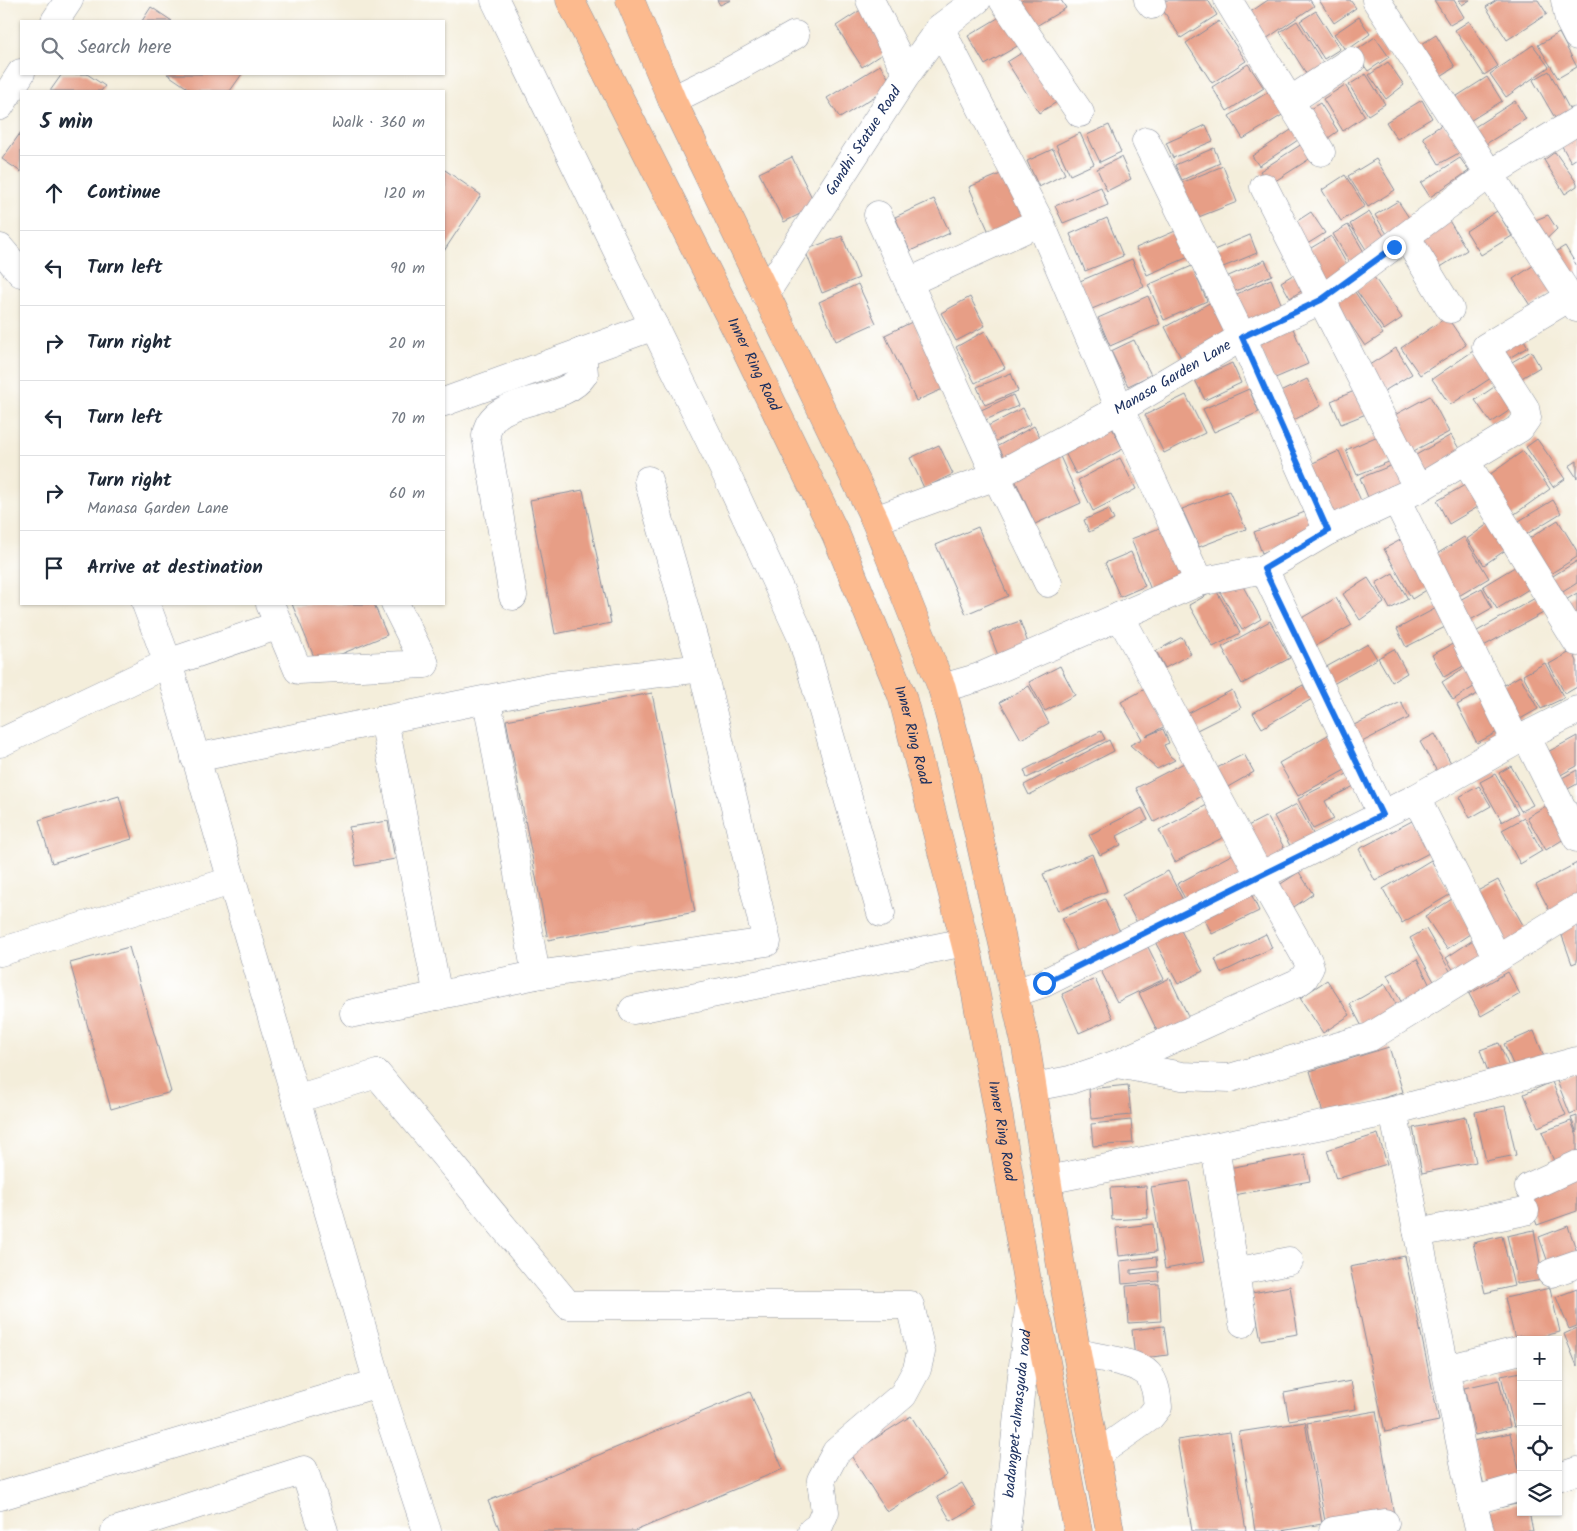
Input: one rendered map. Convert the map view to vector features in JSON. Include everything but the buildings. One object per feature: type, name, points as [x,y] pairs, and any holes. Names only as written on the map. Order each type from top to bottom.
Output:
[{"type":"highway","name":"Inner Ring Road","points":[[570,0],[741,339],[836,535],[902,696],[965,942],[996,1100],[1030,1298],[1039,1324],[1078,1531]]},
{"type":"highway","points":[[630,0],[672,100],[875,520],[942,688],[966,778],[1033,1087],[1077,1354],[1110,1531]]},
{"type":"street","points":[[56,20],[69,0]]},
{"type":"street","points":[[495,0],[654,326],[802,638],[881,913]]},
{"type":"street","points":[[870,0],[907,74]]},
{"type":"street","name":"Gandhi Statue Road","points":[[765,294],[907,74],[940,28],[977,0]]},
{"type":"street","points":[[1003,0],[1080,113]]},
{"type":"street","points":[[1228,0],[1321,152]]},
{"type":"street","points":[[942,688],[977,678],[1199,582],[1264,569],[1328,531],[1407,494],[1466,462],[1520,428],[1527,418],[1525,408],[1486,347],[1573,302],[1488,175],[1376,0]]},
{"type":"street","points":[[1564,0],[1569,20],[1577,36]]},
{"type":"street","points":[[940,28],[1040,222],[1120,409],[1199,582]]},
{"type":"street","points":[[672,100],[723,75],[795,35]]},
{"type":"street","points":[[1290,101],[1350,61]]},
{"type":"street","points":[[0,106],[20,75]]},
{"type":"street","name":"Manasa Garden Lane","points":[[875,520],[996,476],[1120,409],[1242,337],[1321,300],[1407,238],[1488,175],[1577,121]]},
{"type":"street","points":[[1146,141],[1242,337],[1328,531]]},
{"type":"street","points":[[1264,187],[1366,384],[1407,494],[1521,738],[1577,838]]},
{"type":"street","points":[[878,215],[910,282],[996,476],[1048,583]]},
{"type":"street","points":[[910,282],[1040,222]]},
{"type":"street","points":[[1407,238],[1450,309]]},
{"type":"street","points":[[0,248],[20,272]]},
{"type":"street","points":[[445,402],[654,326]]},
{"type":"street","points":[[513,596],[487,428],[492,420],[520,402],[540,400],[572,388],[584,374],[582,352]]},
{"type":"street","points":[[1466,462],[1577,642]]},
{"type":"street","points":[[354,1013],[536,975],[767,942],[702,668],[648,480]]},
{"type":"street","points":[[1264,569],[1382,815]]},
{"type":"street","points":[[146,605],[168,663],[378,1383],[427,1531]]},
{"type":"street","points":[[0,744],[275,614],[298,670],[425,664],[396,605]]},
{"type":"street","points":[[1033,1087],[1070,1080],[1117,1064],[1297,983],[1304,978],[1310,967],[1120,616]]},
{"type":"street","points":[[195,758],[552,686],[702,668]]},
{"type":"street","points":[[487,700],[536,975]]},
{"type":"street","points":[[1014,993],[1044,983],[1416,798],[1521,738],[1577,710]]},
{"type":"street","points":[[384,720],[438,996]]},
{"type":"street","points":[[1416,798],[1498,958]]},
{"type":"street","points":[[0,952],[231,881]]},
{"type":"street","points":[[1117,1064],[1182,1076],[1230,1078],[1370,1037],[1577,909]]},
{"type":"street","points":[[633,1010],[965,942]]},
{"type":"street","points":[[1047,1180],[1393,1111],[1577,1061]]},
{"type":"street","points":[[296,1098],[377,1074],[568,1304],[910,1304],[921,1352],[917,1369],[903,1395],[836,1452],[821,1480],[825,1512],[819,1526],[812,1531]]},
{"type":"street","points":[[1393,1111],[1472,1501],[1480,1531]]},
{"type":"street","points":[[1215,1147],[1243,1323]]},
{"type":"street","points":[[1418,1233],[1527,1199],[1577,1165]]},
{"type":"street","points":[[1235,1272],[1289,1261]]},
{"type":"street","points":[[1550,1273],[1577,1264]]},
{"type":"street","name":"badangpet-almasguda road","points":[[1006,1531],[1030,1298]]},
{"type":"street","points":[[1446,1369],[1517,1351]]},
{"type":"street","points":[[1077,1354],[1134,1366],[1147,1373],[1157,1393],[1158,1407],[1150,1418],[1096,1455]]},
{"type":"street","points":[[0,1496],[378,1383]]},
{"type":"street","points":[[114,1531],[144,1526],[304,1470],[324,1531]]},
{"type":"street","points":[[1562,1475],[1577,1471]]},
{"type":"street","points":[[1472,1501],[1517,1488]]},
{"type":"street","points":[[1333,1531],[1385,1523]]},
{"type":"route","points":[[1044,983],[1382,815],[1264,569],[1328,531],[1242,337],[1321,300],[1394,247]]}]
